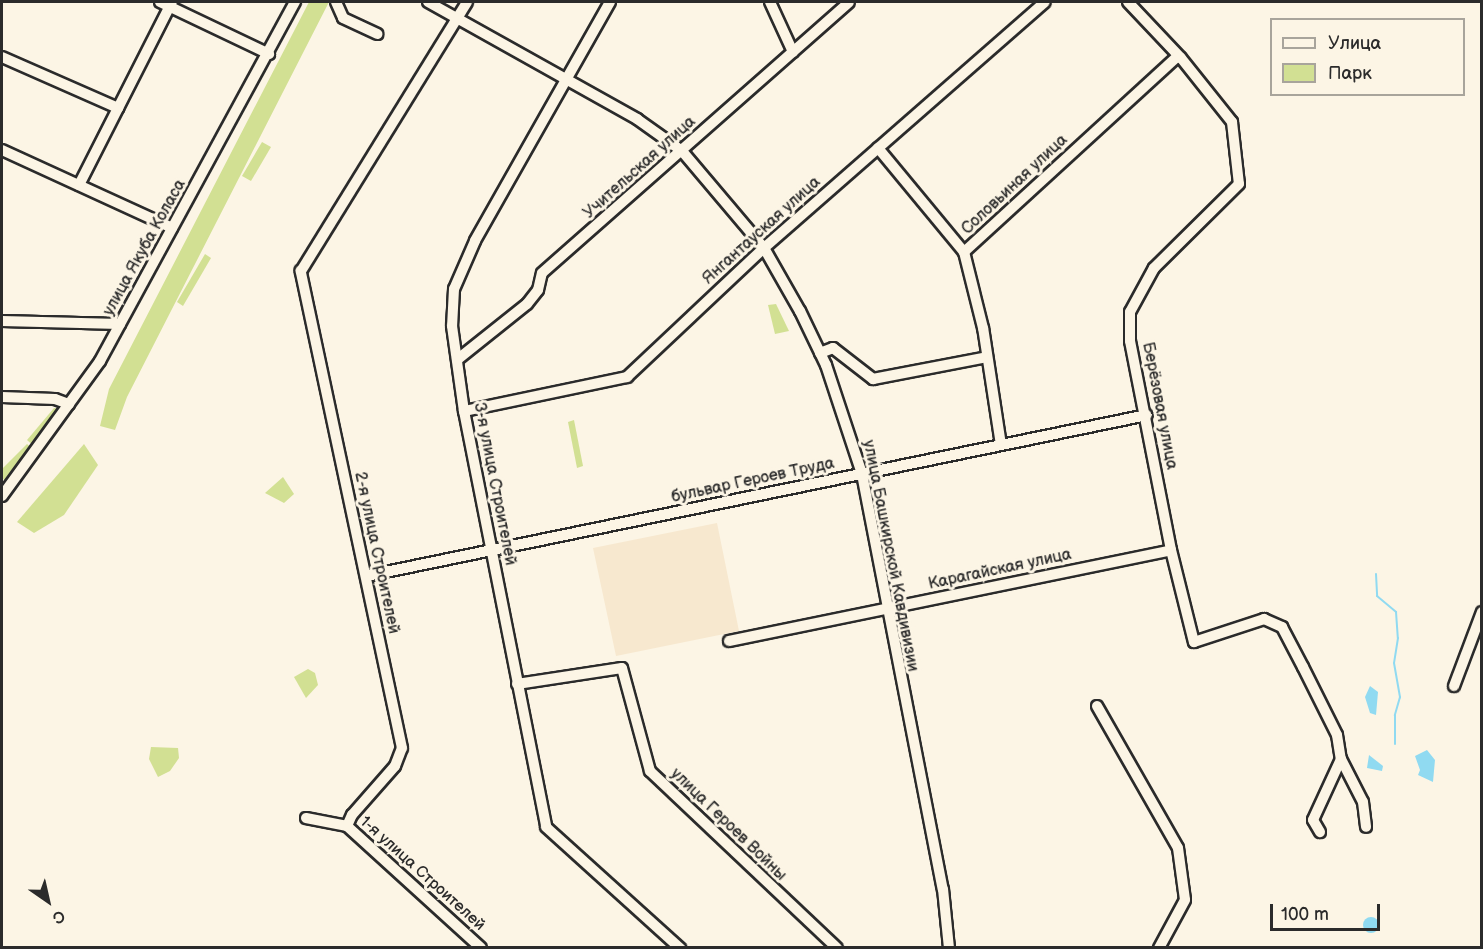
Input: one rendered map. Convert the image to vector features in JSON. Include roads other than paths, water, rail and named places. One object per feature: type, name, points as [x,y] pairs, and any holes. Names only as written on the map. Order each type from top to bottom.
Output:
[{"type":"street","name":"улица Якуба Коласа","points":[[2,496],[100,361],[269,54],[295,2]]},
{"type":"street","points":[[336,2],[343,18],[378,34]]},
{"type":"street","name":"улица Башкирской Кавдивизии","points":[[428,2],[567,79],[682,151],[764,248],[820,353],[861,474],[885,609],[943,889],[949,948]]},
{"type":"street","points":[[458,17],[467,2]]},
{"type":"street","name":"3-я улица Строителей","points":[[610,2],[475,241],[454,289],[452,326],[491,550],[546,826],[680,948]]},
{"type":"street","points":[[770,2],[793,52]]},
{"type":"street","name":"Учительская улица","points":[[458,359],[527,304],[538,290],[542,273],[849,2]]},
{"type":"street","name":"Янгантауская улица","points":[[465,411],[627,377],[764,248],[1045,2]]},
{"type":"street","name":"Берёзовая улица","points":[[1128,2],[1178,56],[1233,122],[1239,184],[1154,268],[1130,312],[1130,341],[1147,415],[1171,550],[1194,642],[1264,619],[1282,627],[1337,735],[1341,759]]},
{"type":"street","points":[[79,185],[167,3],[269,54]]},
{"type":"street","name":"2-я улица Строителей","points":[[347,826],[352,815],[395,766],[402,748],[301,271],[458,17]]},
{"type":"street","name":"Соловьиная улица","points":[[1002,445],[987,357],[964,252],[1178,56]]},
{"type":"street","points":[[2,57],[118,108]]},
{"type":"street","points":[[878,148],[964,252]]},
{"type":"street","points":[[2,150],[172,228]]},
{"type":"street","points":[[2,321],[120,324]]},
{"type":"street","points":[[820,353],[833,348],[873,379],[987,357]]},
{"type":"street","points":[[2,397],[55,399],[69,404]]},
{"type":"street","name":"бульвар Героев Труда","points":[[366,576],[1147,415]]},
{"type":"street","name":"Карагайская улица","points":[[729,641],[1171,550]]},
{"type":"street","points":[[1454,686],[1482,612]]},
{"type":"street","name":"улица Героев Войны","points":[[518,684],[622,668],[650,771],[837,948]]},
{"type":"street","points":[[1096,706],[1178,848],[1185,900],[1159,948]]},
{"type":"street","points":[[1341,759],[1363,802],[1366,827]]},
{"type":"street","points":[[1320,832],[1313,820],[1341,759]]},
{"type":"street","name":"1-я улица Строителей","points":[[306,818],[347,826],[481,948]]},
{"type":"water","points":[[1370,686],[1378,692],[1376,715],[1370,713],[1365,697]]},
{"type":"water","points":[[1427,750],[1435,760],[1433,782],[1418,775],[1420,770],[1415,756]]},
{"type":"water","points":[[1369,755],[1383,766],[1382,771],[1367,768]]},
{"type":"water","points":[[1371,917],[1379,925],[1371,933],[1363,925]]},
{"type":"waterway","points":[[1376,574],[1377,596],[1396,612],[1398,638],[1394,663],[1400,697],[1395,715],[1395,744]]}]
